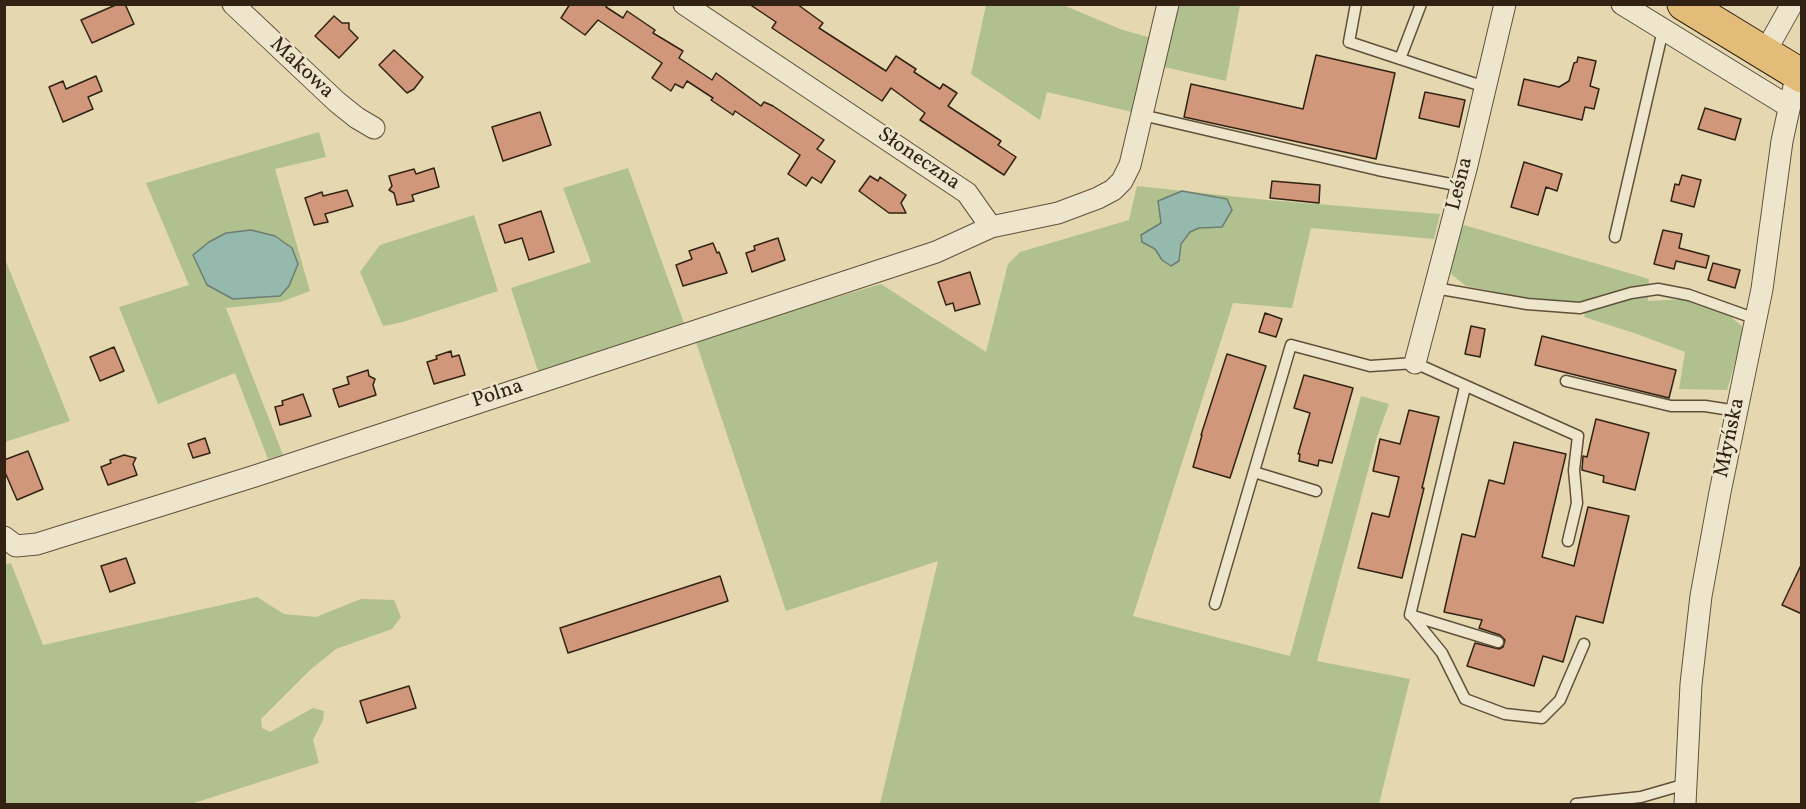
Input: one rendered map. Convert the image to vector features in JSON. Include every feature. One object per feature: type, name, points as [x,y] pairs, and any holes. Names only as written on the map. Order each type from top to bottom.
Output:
[{"type":"main road","points":[[1684,4],[1799,75]]},
{"type":"street","name":"Makowa","points":[[233,4],[337,102],[374,128]]},
{"type":"street","name":"Słoneczna","points":[[684,4],[967,193],[991,227]]},
{"type":"street","points":[[991,227],[1084,205],[1113,190],[1122,181],[1130,165],[1168,4]]},
{"type":"street","name":"Leśna","points":[[1415,363],[1505,4]]},
{"type":"street","points":[[1622,4],[1788,106]]},
{"type":"street","points":[[1764,54],[1792,4]]},
{"type":"street","name":"Młyńska","points":[[1686,794],[1691,684],[1701,596],[1762,289],[1788,106],[1799,75]]},
{"type":"street","name":"Polna","points":[[4,537],[16,546],[37,544],[266,472],[925,256],[991,227]]},
{"type":"lane","points":[[1356,4],[1349,42],[1485,87]]},
{"type":"lane","points":[[1400,59],[1421,4]]},
{"type":"lane","points":[[1615,237],[1663,30]]},
{"type":"lane","points":[[1142,115],[1378,170],[1461,186]]},
{"type":"lane","points":[[1435,288],[1527,304],[1580,308],[1631,293],[1658,290],[1689,294],[1756,319]]},
{"type":"lane","points":[[1215,604],[1291,345],[1370,366],[1415,363],[1578,436],[1574,470],[1577,502],[1568,541]]},
{"type":"lane","points":[[1566,381],[1671,406],[1705,406],[1737,411]]},
{"type":"lane","points":[[1410,615],[1465,387]]},
{"type":"lane","points":[[1254,472],[1316,491]]},
{"type":"lane","points":[[1410,615],[1498,642]]},
{"type":"lane","points":[[1410,615],[1442,653],[1465,699],[1505,714],[1542,718],[1560,700],[1584,644]]},
{"type":"lane","points":[[1576,804],[1640,801],[1686,794]]},
{"type":"green space","points":[[986,5],[1063,5],[1120,29],[1151,38],[1132,112],[1047,92],[1040,120],[971,74]]},
{"type":"green space","points":[[1178,5],[1240,5],[1226,81],[1164,67]]},
{"type":"green space","points":[[319,132],[326,157],[275,169],[310,291],[281,302],[226,308],[283,455],[268,459],[235,373],[158,404],[119,307],[189,285],[146,183]]},
{"type":"green space","points":[[628,168],[684,323],[538,371],[511,288],[591,262],[563,188]]},
{"type":"green space","points":[[1137,186],[1267,200],[1440,214],[1434,239],[1311,228],[1292,308],[1233,303],[1133,616],[1290,656],[1361,396],[1389,404],[1377,437],[1317,661],[1410,679],[1379,804],[880,804],[938,561],[786,611],[695,339],[881,284],[986,352],[1008,264],[1020,252],[1129,220]]},
{"type":"green space","points":[[474,215],[498,291],[403,322],[383,326],[360,272],[380,245]]},
{"type":"green space","points":[[1464,225],[1649,279],[1648,301],[1686,299],[1730,316],[1745,329],[1727,390],[1679,389],[1685,352],[1584,317],[1587,304],[1521,297],[1466,286],[1451,274],[1454,246]]},
{"type":"green space","points":[[5,259],[70,421],[4,442]]},
{"type":"green space","points":[[11,563],[43,645],[257,597],[284,614],[316,617],[361,599],[394,600],[401,617],[392,629],[336,649],[310,670],[261,719],[262,728],[270,732],[313,708],[324,711],[323,720],[313,740],[319,763],[191,804],[5,804],[4,565]]},
{"type":"water","points":[[1182,191],[1227,199],[1232,210],[1222,227],[1199,228],[1190,232],[1181,244],[1179,261],[1171,266],[1162,260],[1155,249],[1142,242],[1141,235],[1161,223],[1158,201]]},
{"type":"water","points":[[251,230],[275,236],[292,248],[298,264],[289,286],[280,296],[233,299],[207,285],[193,255],[209,242],[226,233]]},
{"type":"building","points":[[118,4],[125,4],[134,24],[92,43],[81,20]]},
{"type":"building","points":[[570,4],[608,4],[606,7],[623,18],[627,11],[655,30],[653,33],[683,51],[679,58],[712,80],[716,73],[761,106],[764,102],[773,106],[824,140],[817,149],[835,161],[821,183],[812,177],[806,186],[788,174],[800,155],[735,111],[733,115],[687,81],[683,88],[675,84],[671,91],[652,78],[662,63],[598,20],[585,35],[561,18]]},
{"type":"building","points":[[749,4],[797,4],[823,23],[819,28],[886,71],[896,56],[916,69],[914,72],[940,89],[943,84],[957,93],[948,106],[1001,141],[998,145],[1016,157],[1004,175],[920,120],[925,113],[891,88],[882,101],[772,28],[776,22]]},
{"type":"building","points":[[334,16],[342,23],[349,23],[349,29],[358,38],[339,58],[315,36]]},
{"type":"building","points":[[394,50],[423,77],[414,89],[407,93],[379,65]]},
{"type":"building","points":[[1316,55],[1395,73],[1376,159],[1184,117],[1191,84],[1303,109]]},
{"type":"building","points":[[1578,57],[1596,61],[1590,86],[1599,89],[1594,109],[1585,107],[1582,120],[1518,105],[1524,79],[1559,87],[1569,81]]},
{"type":"building","points":[[96,76],[102,91],[88,97],[93,109],[63,122],[49,87],[63,81],[66,89]]},
{"type":"building","points":[[1425,92],[1465,100],[1459,127],[1419,118]]},
{"type":"building","points":[[1705,108],[1741,119],[1735,140],[1698,129]]},
{"type":"building","points":[[540,112],[551,145],[503,161],[492,127]]},
{"type":"building","points":[[1524,162],[1562,174],[1557,191],[1546,187],[1538,215],[1511,207]]},
{"type":"building","points":[[434,168],[439,187],[412,195],[414,201],[397,205],[394,193],[389,190],[392,186],[389,176],[414,169],[416,174]]},
{"type":"building","points":[[1682,175],[1701,180],[1694,207],[1671,201],[1675,184],[1679,185]]},
{"type":"building","points":[[870,176],[878,181],[880,177],[906,195],[901,203],[906,213],[889,213],[859,191]]},
{"type":"building","points":[[1272,181],[1320,185],[1319,203],[1270,198]]},
{"type":"building","points":[[347,190],[353,206],[325,214],[328,222],[314,225],[305,198],[322,192],[323,196]]},
{"type":"building","points":[[541,211],[554,252],[529,260],[522,238],[505,243],[499,225]]},
{"type":"building","points":[[1663,230],[1682,234],[1679,248],[1709,256],[1706,268],[1676,261],[1674,269],[1654,264]]},
{"type":"building","points":[[778,238],[785,260],[752,272],[746,253],[755,250],[754,246]]},
{"type":"building","points":[[713,243],[727,273],[683,286],[676,265],[692,259],[689,251]]},
{"type":"building","points":[[1713,263],[1740,270],[1735,288],[1708,280]]},
{"type":"building","points":[[970,272],[980,304],[955,311],[953,303],[946,305],[938,282]]},
{"type":"building","points":[[1265,313],[1282,319],[1276,337],[1259,332]]},
{"type":"building","points":[[1471,326],[1485,329],[1480,357],[1465,354]]},
{"type":"building","points":[[1542,336],[1676,370],[1669,398],[1535,365]]},
{"type":"building","points":[[114,347],[124,371],[100,381],[90,357]]},
{"type":"building","points":[[451,351],[452,357],[459,355],[465,375],[434,384],[427,362]]},
{"type":"building","points":[[1227,354],[1266,366],[1230,478],[1193,467]]},
{"type":"building","points":[[368,370],[369,376],[375,379],[373,385],[376,395],[339,407],[333,389],[349,384],[347,377]]},
{"type":"building","points":[[1304,375],[1353,388],[1332,463],[1319,460],[1318,466],[1299,461],[1300,454],[1298,454],[1310,413],[1294,408]]},
{"type":"building","points":[[303,394],[311,416],[280,425],[275,407],[283,405],[282,401]]},
{"type":"building","points":[[1409,410],[1439,417],[1402,578],[1358,568],[1372,513],[1389,517],[1399,477],[1373,471],[1380,439],[1400,444]]},
{"type":"building","points":[[1596,419],[1649,433],[1635,490],[1603,482],[1604,476],[1582,470],[1583,456],[1587,457]]},
{"type":"building","points":[[205,438],[210,453],[193,458],[188,444]]},
{"type":"building","points":[[1514,442],[1566,454],[1542,557],[1574,566],[1588,507],[1629,516],[1603,623],[1576,616],[1563,662],[1543,656],[1534,686],[1467,666],[1475,643],[1499,649],[1503,647],[1505,640],[1500,635],[1479,628],[1482,620],[1444,612],[1462,534],[1475,537],[1489,480],[1504,484]]},
{"type":"building","points":[[28,451],[43,489],[17,500],[4,470],[4,460]]},
{"type":"building","points":[[124,455],[136,458],[133,464],[137,475],[108,485],[101,467],[111,463],[110,460]]},
{"type":"building","points":[[126,558],[135,583],[110,592],[101,566]]},
{"type":"building","points":[[1802,563],[1802,614],[1782,605]]},
{"type":"building","points":[[720,576],[728,601],[568,653],[560,628]]},
{"type":"building","points":[[409,686],[416,708],[367,723],[360,701]]}]
